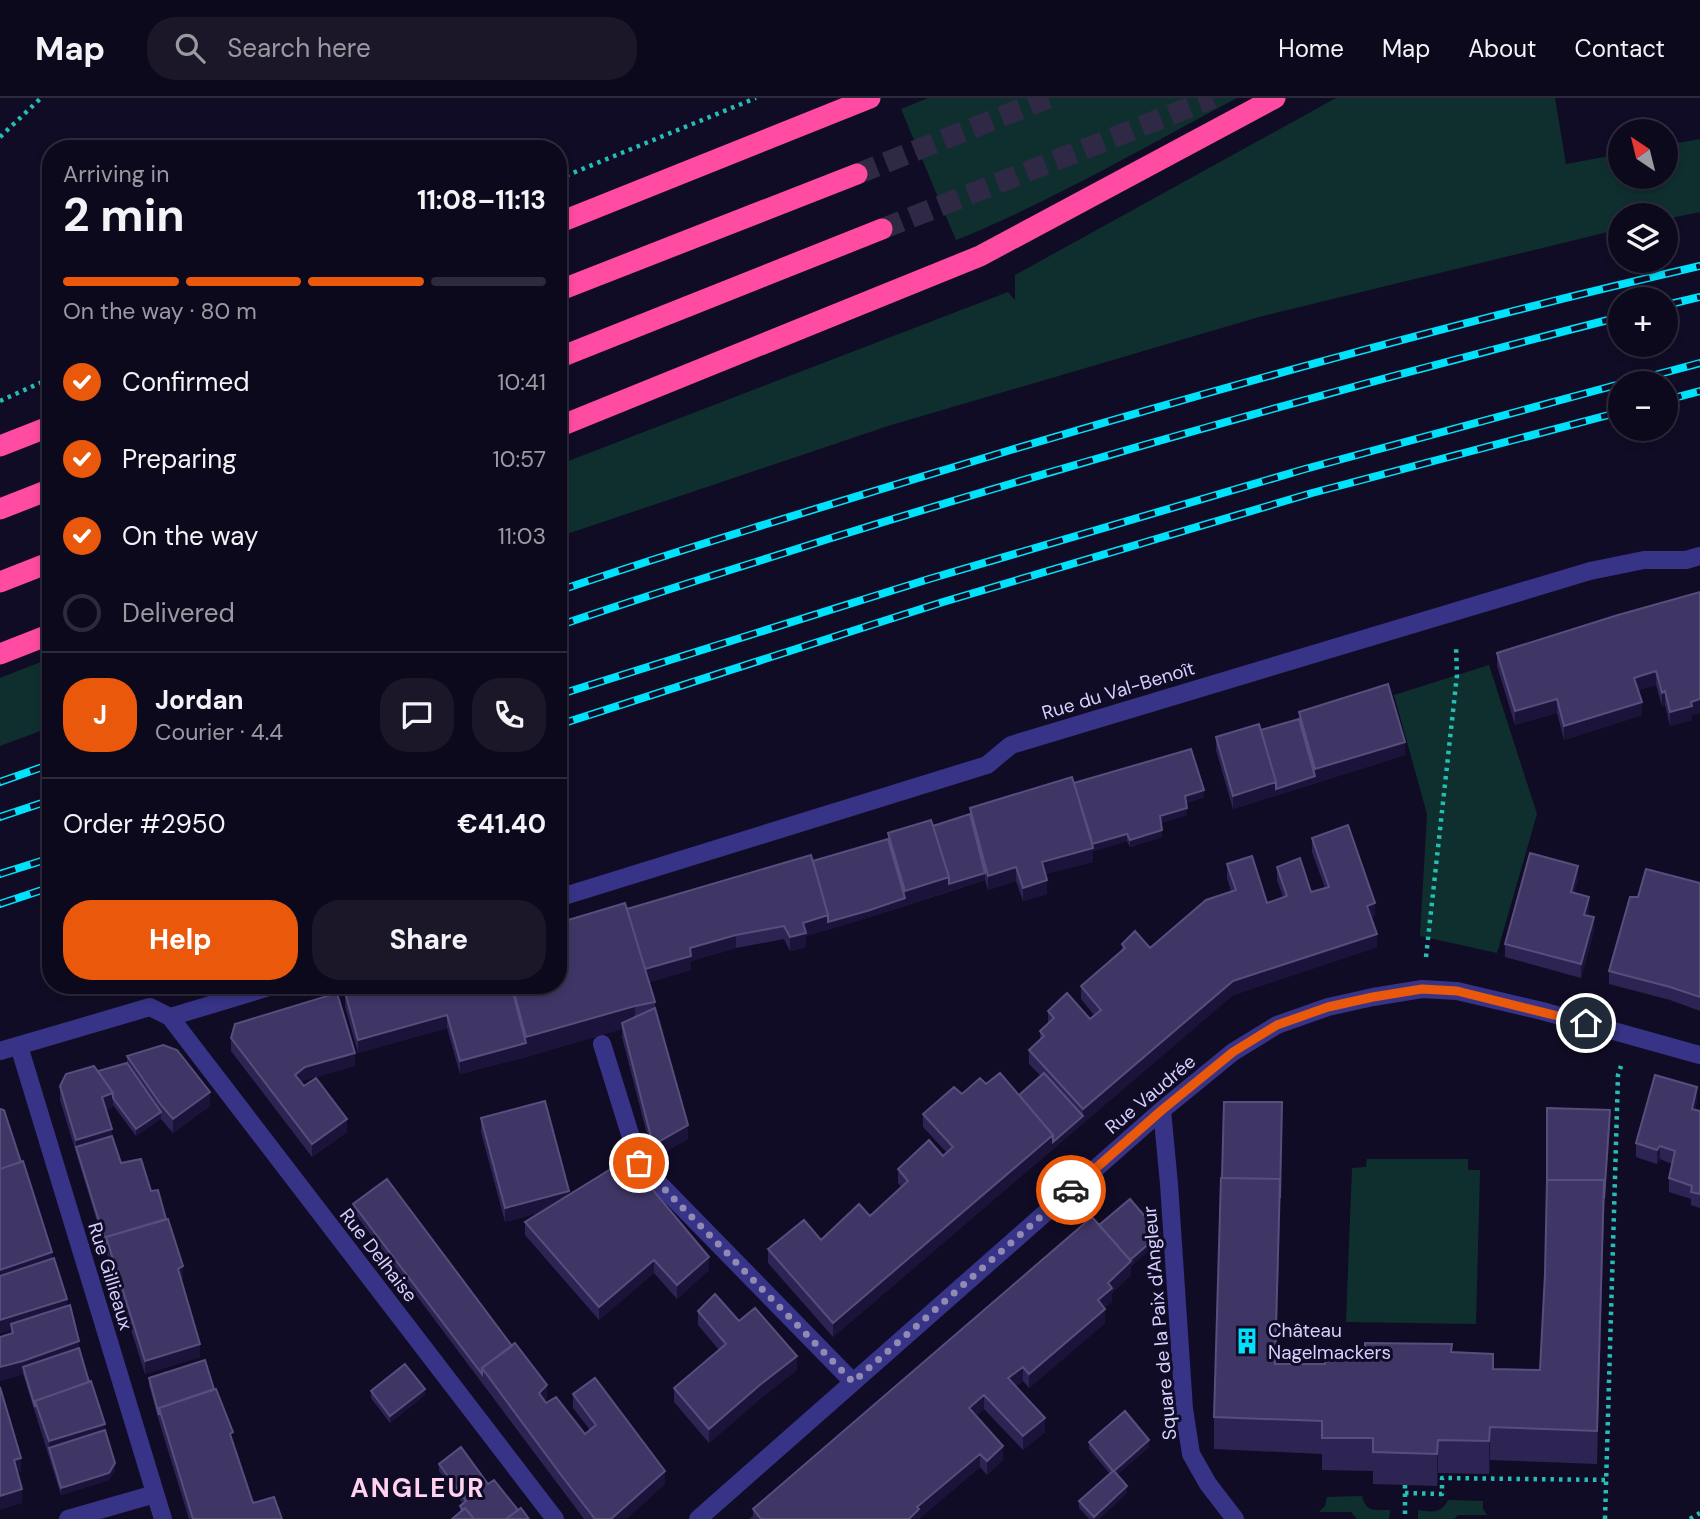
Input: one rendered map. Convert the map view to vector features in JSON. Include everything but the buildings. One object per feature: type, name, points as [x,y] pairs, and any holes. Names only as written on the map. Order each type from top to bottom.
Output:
[{"type":"highway","points":[[567,219],[870,98]]},
{"type":"highway","points":[[567,423],[980,256],[1275,98]]},
{"type":"highway","points":[[567,287],[857,174]]},
{"type":"highway","points":[[567,354],[882,229]]},
{"type":"highway","points":[[0,446],[42,430]]},
{"type":"highway","points":[[0,509],[42,493]]},
{"type":"highway","points":[[0,582],[42,566]]},
{"type":"highway","points":[[0,654],[42,638]]},
{"type":"street","name":"Rue du Val-Benoît","points":[[567,895],[987,765],[1011,745],[1455,611],[1590,571],[1644,560],[1686,560],[1700,556]]},
{"type":"street","name":"Rue Vaudrée","points":[[698,1519],[1162,1110],[1233,1052],[1277,1025],[1373,997],[1422,989],[1457,991],[1542,1011],[1700,1055]]},
{"type":"street","points":[[0,1051],[150,1007],[170,1017],[246,994]]},
{"type":"street","name":"Rue Delhaise","points":[[170,1017],[555,1519]]},
{"type":"street","points":[[602,1044],[639,1163],[853,1382]]},
{"type":"street","name":"Rue Gillieaux","points":[[19,1045],[163,1519]]},
{"type":"street","name":"Square de la Paix d'Angleur","points":[[1162,1110],[1184,1409],[1191,1454],[1208,1484],[1235,1519]]},
{"type":"street","points":[[68,1519],[155,1493]]},
{"type":"path","points":[[0,137],[41,98]]},
{"type":"path","points":[[567,175],[755,98]]},
{"type":"path","points":[[0,401],[42,382]]},
{"type":"path","points":[[1422,989],[1457,675],[1455,611]]},
{"type":"path","points":[[1605,1519],[1618,1075],[1630,1035]]},
{"type":"path","points":[[1405,1493],[1442,1494],[1442,1478],[1607,1480]]},
{"type":"path","points":[[1405,1485],[1405,1519]]},
{"type":"path","points":[[1690,1519],[1700,1513]]},
{"type":"green space","points":[[928,98],[1237,98],[1063,191],[956,240],[901,109]]},
{"type":"green space","points":[[1336,98],[1555,98],[1566,164],[1608,156],[1608,189],[1678,189],[1678,143],[1700,139],[1700,212],[1678,217],[1678,203],[1608,203],[1608,232],[1259,317],[888,426],[567,534],[567,462],[1008,292],[1015,300],[1015,275]]},
{"type":"green space","points":[[42,662],[42,730],[0,746],[0,678]]},
{"type":"green space","points":[[1489,665],[1537,814],[1497,953],[1420,936],[1427,814],[1394,695]]},
{"type":"green space","points":[[1367,1159],[1468,1159],[1468,1170],[1480,1170],[1476,1324],[1346,1322],[1352,1168],[1366,1167]]},
{"type":"green space","points":[[1362,1496],[1369,1508],[1390,1510],[1389,1519],[1357,1519],[1351,1512],[1319,1512],[1325,1506],[1327,1497]]},
{"type":"green space","points":[[1448,1500],[1483,1501],[1483,1509],[1487,1515],[1418,1519],[1418,1510],[1439,1510]]},
{"type":"tunnel","points":[[857,174],[1048,98]]},
{"type":"tunnel","points":[[882,229],[1213,98]]},
{"type":"railway","points":[[567,588],[786,518],[1184,400],[1356,352],[1700,266]]},
{"type":"railway","points":[[1678,302],[1700,297]]},
{"type":"railway","points":[[567,623],[828,539],[1124,451],[1322,395],[1608,320]]},
{"type":"railway","points":[[1670,371],[1700,363]]},
{"type":"railway","points":[[567,692],[929,579],[1305,469],[1608,387]]},
{"type":"railway","points":[[1678,397],[1700,391]]},
{"type":"railway","points":[[567,722],[943,602],[1312,493],[1608,415]]},
{"type":"railway","points":[[0,782],[42,767]]},
{"type":"railway","points":[[0,817],[42,803]]},
{"type":"railway","points":[[0,874],[42,861]]},
{"type":"railway","points":[[0,904],[42,890]]},
{"type":"way so far","points":[[639,1163],[853,1382],[1071,1190]]},
{"type":"place","name":"Château Nagelmackers","points":[[1247,1341]]},
{"type":"district","name":"ANGLEUR","points":[[418,1488]]},
{"type":"route","points":[[1071,1190],[1233,1052],[1277,1025],[1328,1007],[1422,989],[1457,991],[1586,1023]]}]
